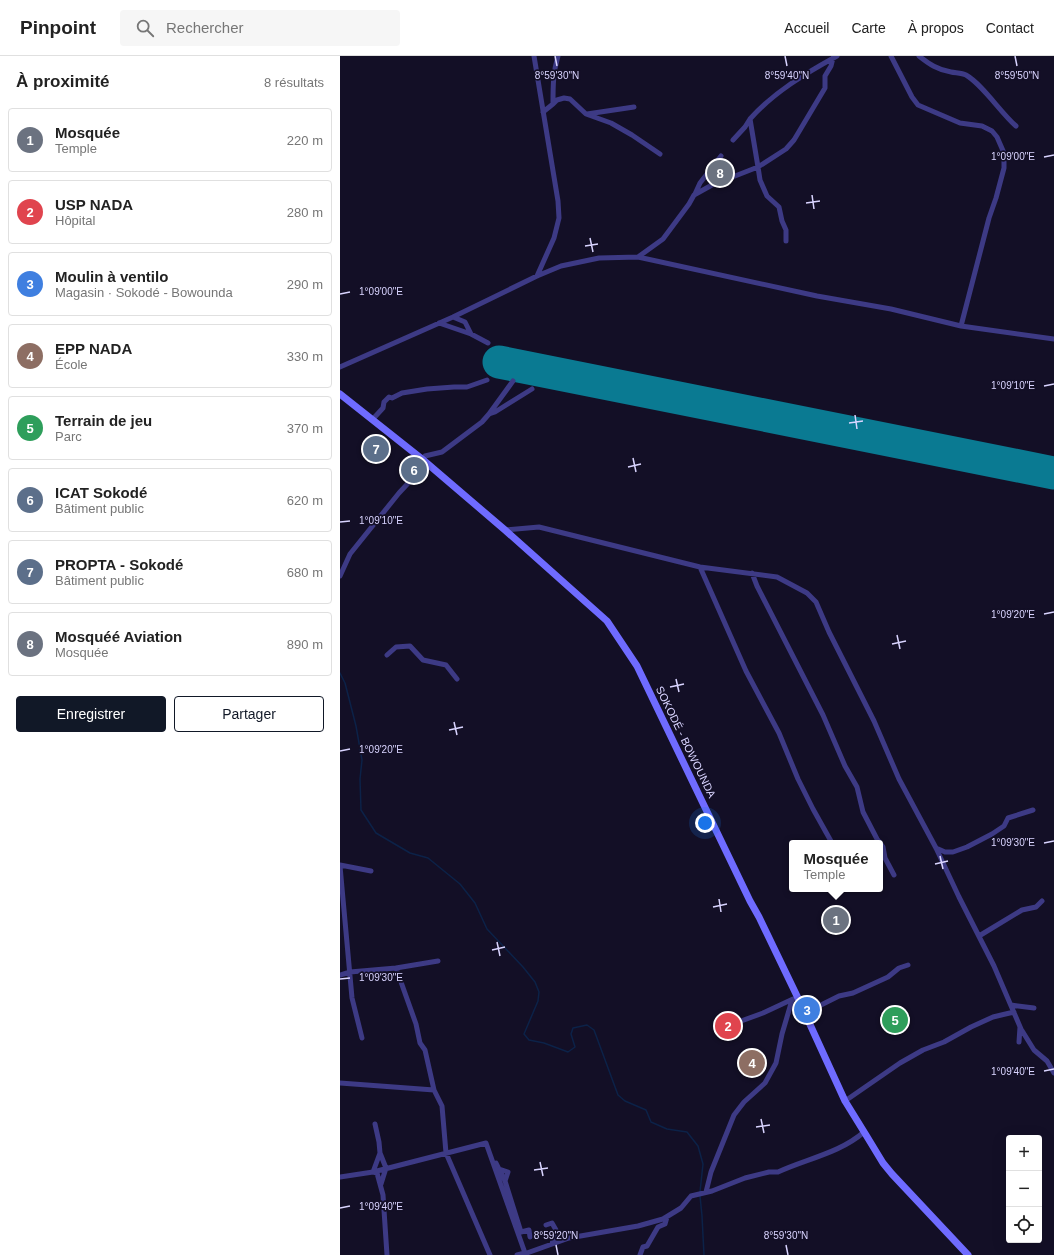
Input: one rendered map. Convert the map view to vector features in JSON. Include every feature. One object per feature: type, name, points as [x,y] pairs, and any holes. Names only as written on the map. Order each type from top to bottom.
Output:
[{"type":"main road","name":"SOKODÉ - BOWOUNDA","points":[[340,394],[424,461],[506,530],[607,621],[637,666],[744,889],[759,917],[794,998],[805,1014],[845,1101],[883,1163],[968,1255]]},
{"type":"street","points":[[534,56],[558,201],[559,218],[554,238],[537,276]]},
{"type":"street","points":[[553,104],[553,82],[558,56]]},
{"type":"street","points":[[891,56],[912,97],[918,105],[960,123],[982,126],[992,131],[998,137],[1004,153],[1004,168],[989,218],[961,326]]},
{"type":"street","points":[[919,56],[929,65],[950,72],[965,74],[975,82],[1016,126]]},
{"type":"street","points":[[733,140],[762,106],[778,93],[835,57]]},
{"type":"street","points":[[694,195],[712,185],[758,167],[786,148],[794,140],[825,88],[825,76],[835,57]]},
{"type":"street","points":[[544,112],[557,100],[564,98],[570,99],[586,114],[611,123],[660,154]]},
{"type":"street","points":[[586,114],[634,107]]},
{"type":"street","points":[[750,119],[760,180],[767,196],[779,207],[782,221],[786,230],[786,241]]},
{"type":"street","points":[[638,257],[663,239],[689,204],[700,183],[721,156]]},
{"type":"street","points":[[340,367],[453,317],[537,276],[561,266],[599,258],[638,257],[817,296],[891,309],[961,326],[1054,339]]},
{"type":"street","points":[[453,317],[465,322],[471,334]]},
{"type":"street","points":[[439,323],[471,334],[488,343]]},
{"type":"street","points":[[372,420],[383,408],[384,402],[389,397],[392,398],[402,393],[427,389],[467,387],[487,380]]},
{"type":"street","points":[[340,576],[350,554],[400,493],[424,461],[425,456],[442,452],[482,422],[513,381]]},
{"type":"street","points":[[489,414],[495,412],[532,389]]},
{"type":"street","points":[[506,530],[539,527],[700,567],[777,576],[807,592],[816,602],[829,632],[874,720],[899,779],[936,848],[994,966],[1020,1026],[1034,1050],[1046,1061],[1052,1071]]},
{"type":"street","points":[[700,567],[746,671],[779,733],[798,779],[830,840]]},
{"type":"street","points":[[752,573],[757,586],[823,715],[845,766],[857,787],[863,812],[878,840]]},
{"type":"street","points":[[387,655],[396,647],[410,646],[423,660],[446,665],[457,679]]},
{"type":"street","points":[[936,848],[945,852],[953,852],[967,847],[1004,826],[1008,818],[1033,810]]},
{"type":"street","points":[[883,846],[885,858],[894,875]]},
{"type":"street","points":[[362,1038],[352,998],[340,865],[371,871]]},
{"type":"street","points":[[979,936],[1022,910],[1036,907],[1042,902]]},
{"type":"street","points":[[340,975],[350,972],[396,968],[438,961]]},
{"type":"street","points":[[805,1014],[839,996],[853,993],[888,977],[899,968],[908,965]]},
{"type":"street","points":[[396,968],[416,1024],[434,1090],[442,1106],[446,1153],[490,1255]]},
{"type":"street","points":[[733,1024],[763,1013],[794,998]]},
{"type":"street","points":[[706,1192],[711,1172],[734,1115],[744,1102],[765,1083],[776,1063],[782,1034],[794,998]]},
{"type":"street","points":[[1011,1006],[1034,1008]]},
{"type":"street","points":[[1007,1015],[1015,1014]]},
{"type":"street","points":[[845,1101],[900,1063],[923,1050],[944,1042],[993,1017],[1015,1014]]},
{"type":"street","points":[[1019,1042],[1020,1026]]},
{"type":"street","points":[[340,1083],[434,1090]]},
{"type":"street","points":[[376,1124],[380,1153],[386,1168],[381,1185]]},
{"type":"street","points":[[517,1255],[524,1254],[569,1238],[638,1226],[663,1219],[681,1208],[691,1196],[712,1192],[746,1178],[769,1172],[778,1172],[833,1151],[856,1139],[864,1132]]},
{"type":"street","points":[[340,1177],[373,1172],[486,1143],[525,1253],[524,1254]]},
{"type":"street","points":[[373,1172],[380,1153]]},
{"type":"street","points":[[491,1156],[493,1157],[505,1181],[521,1232],[529,1230],[530,1236]]},
{"type":"street","points":[[373,1172],[377,1173],[384,1196],[387,1255]]},
{"type":"street","points":[[640,1255],[643,1247],[647,1246],[658,1228],[665,1224],[668,1217]]},
{"type":"street","points":[[546,1225],[552,1223],[556,1230],[552,1244]]},
{"type":"waterway","points":[[340,673],[345,683],[356,726],[362,760],[360,779],[361,810],[376,833],[410,853],[428,858],[460,884],[475,903],[487,929],[535,982],[539,992],[538,1001],[524,1034],[529,1040],[544,1043],[568,1052],[575,1047],[571,1034],[573,1028],[587,1025],[594,1030],[618,1095],[625,1101],[646,1110],[651,1122],[667,1129],[687,1132],[698,1146],[703,1164],[700,1192]]},
{"type":"waterway","points":[[700,1196],[704,1255]]},
{"type":"runway","points":[[499,362],[1054,473]]},
{"type":"place","name":"Mosquéé Aviation","points":[[720,173]]},
{"type":"place","name":"PROPTA - Sokodé","points":[[376,449]]},
{"type":"place","name":"ICAT Sokodé","points":[[414,470]]},
{"type":"place","name":"Mosquée","points":[[836,920]]},
{"type":"place","name":"Moulin à ventilo","points":[[807,1010]]},
{"type":"place","name":"Terrain de jeu","points":[[895,1020]]},
{"type":"place","name":"USP NADA","points":[[728,1026]]},
{"type":"place","name":"EPP NADA","points":[[752,1063]]}]
